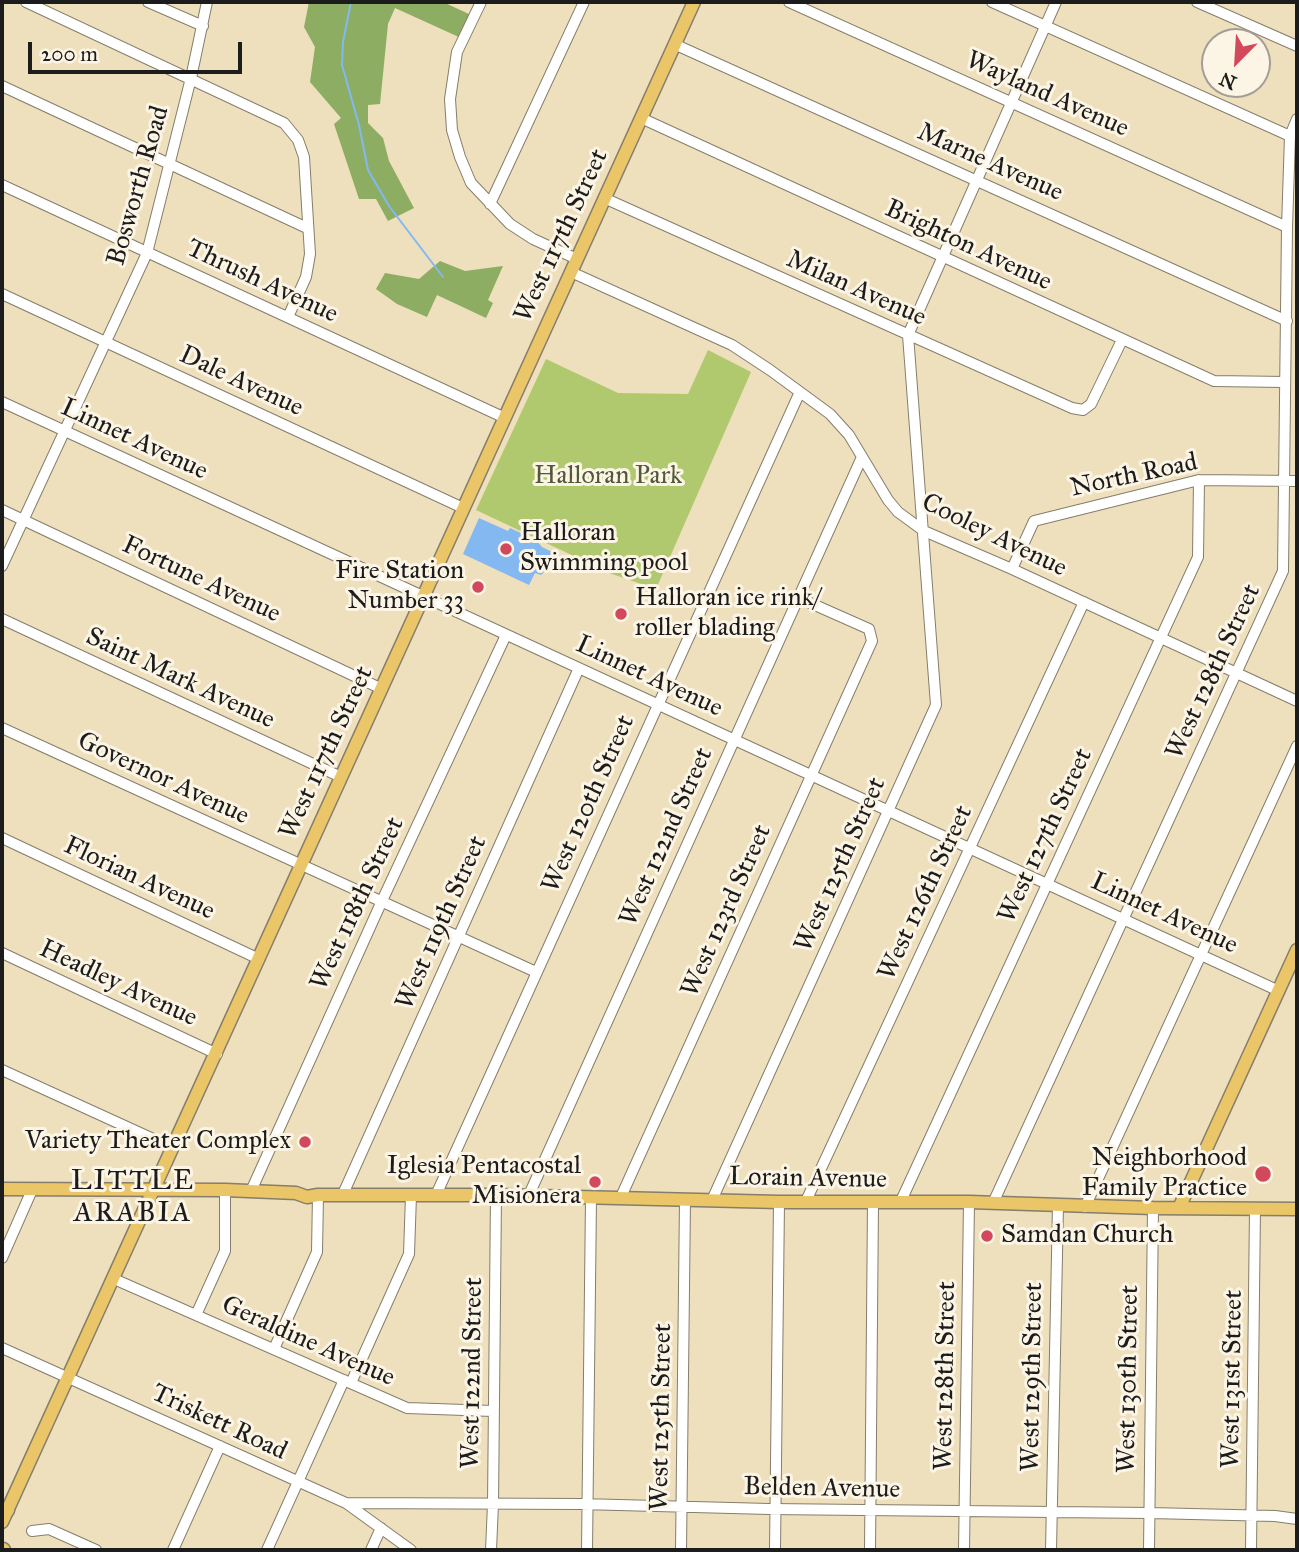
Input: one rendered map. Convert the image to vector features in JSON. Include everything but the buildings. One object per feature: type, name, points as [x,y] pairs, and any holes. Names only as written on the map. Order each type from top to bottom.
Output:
[{"type":"main road","name":"West 117th Street","points":[[4,1515],[217,1054],[694,2]]},
{"type":"main road","points":[[1179,1208],[1297,950]]},
{"type":"main road","name":"Lorain Avenue","points":[[2,1189],[225,1190],[296,1193],[307,1197],[343,1194],[496,1195],[1297,1209]]},
{"type":"street","points":[[26,2],[284,123],[298,140],[304,157],[310,254],[306,277],[288,317]]},
{"type":"street","points":[[148,2],[203,26]]},
{"type":"street","name":"Bosworth Road","points":[[2,566],[147,253],[191,78],[207,2]]},
{"type":"street","points":[[481,2],[457,52],[450,99],[452,130],[460,157],[471,183],[510,224],[533,239],[577,260]]},
{"type":"street","points":[[490,204],[584,2]]},
{"type":"street","name":"Wayland Avenue","points":[[789,2],[1287,227]]},
{"type":"street","points":[[992,2],[1290,136]]},
{"type":"street","points":[[908,335],[1056,2]]},
{"type":"street","points":[[1197,2],[1297,46]]},
{"type":"street","name":"Marne Avenue","points":[[674,44],[1287,321]]},
{"type":"street","points":[[2,86],[307,228]]},
{"type":"street","name":"Brighton Avenue","points":[[641,118],[1214,381],[1285,382]]},
{"type":"street","name":"West 128th Street","points":[[993,1203],[1283,571],[1287,227],[1290,136],[1297,119]]},
{"type":"street","name":"Thrush Avenue","points":[[2,185],[505,418]]},
{"type":"street","name":"Milan Avenue","points":[[604,198],[1072,408],[1083,410],[1091,404],[1122,340]]},
{"type":"street","name":"Cooley Avenue","points":[[571,272],[732,345],[830,414],[849,435],[892,506],[924,531],[1297,701]]},
{"type":"street","name":"Dale Avenue","points":[[2,295],[463,508]]},
{"type":"street","name":"West 125th Street","points":[[712,1200],[936,705],[908,335]]},
{"type":"street","name":"West 120th Street","points":[[436,1195],[799,394]]},
{"type":"street","name":"Linnet Avenue","points":[[2,402],[1279,991]]},
{"type":"street","name":"West 122nd Street","points":[[528,1197],[862,457]]},
{"type":"street","name":"North Road","points":[[1012,569],[1034,520],[1199,480],[1297,481]]},
{"type":"street","name":"West 127th Street","points":[[900,1203],[1198,557],[1199,480]]},
{"type":"street","name":"Fortune Avenue","points":[[2,510],[382,688]]},
{"type":"street","name":"West 123rd Street","points":[[620,1199],[872,641],[869,629],[799,598]]},
{"type":"street","name":"West 126th Street","points":[[806,1201],[1084,602]]},
{"type":"street","name":"Saint Mark Avenue","points":[[2,619],[341,777]]},
{"type":"street","name":"West 118th Street","points":[[251,1191],[506,635]]},
{"type":"street","name":"West 119th Street","points":[[343,1194],[579,668]]},
{"type":"street","name":"Governor Avenue","points":[[2,727],[536,972]]},
{"type":"street","points":[[1085,1207],[1297,746]]},
{"type":"street","name":"Florian Avenue","points":[[2,838],[259,959]]},
{"type":"street","name":"Headley Avenue","points":[[2,953],[217,1054]]},
{"type":"street","points":[[2,1070],[173,1148]]},
{"type":"street","points":[[2,1258],[32,1190]]},
{"type":"street","points":[[196,1315],[225,1251],[225,1190]]},
{"type":"street","points":[[274,1349],[317,1252],[318,1195]]},
{"type":"street","points":[[267,1550],[409,1254],[411,1195]]},
{"type":"street","name":"West 122nd Street","points":[[491,1550],[496,1195]]},
{"type":"street","points":[[587,1550],[591,1198]]},
{"type":"street","name":"West 125th Street","points":[[681,1550],[685,1200]]},
{"type":"street","points":[[775,1550],[779,1202]]},
{"type":"street","name":"West 128th Street","points":[[964,1550],[969,1202]]},
{"type":"street","points":[[870,1550],[873,1203]]},
{"type":"street","name":"West 129th Street","points":[[1051,1550],[1058,1205]]},
{"type":"street","name":"West 130th Street","points":[[1149,1550],[1153,1208]]},
{"type":"street","name":"West 131st Street","points":[[1251,1550],[1255,1209]]},
{"type":"street","name":"Geraldine Avenue","points":[[114,1279],[407,1408],[493,1411]]},
{"type":"street","name":"Triskett Road","points":[[2,1348],[346,1503],[411,1550]]},
{"type":"street","points":[[173,1550],[220,1446]]},
{"type":"street","name":"Belden Avenue","points":[[346,1503],[1150,1513],[1275,1516],[1297,1519]]},
{"type":"street","points":[[371,1550],[381,1528]]},
{"type":"street","points":[[32,1531],[49,1529],[96,1550]]},
{"type":"green space","points":[[309,2],[443,2],[471,15],[461,38],[395,8],[388,24],[380,104],[368,105],[368,123],[383,138],[389,161],[414,208],[388,221],[376,199],[359,199],[334,124],[341,118],[310,82],[315,47],[304,27]]},
{"type":"green space","points":[[440,261],[465,271],[503,266],[488,300],[493,303],[486,318],[437,295],[427,317],[397,304],[376,289],[385,273],[419,279]]},
{"type":"green space","name":"Halloran Park","points":[[708,350],[751,372],[656,589],[612,574],[476,510],[546,359],[618,393],[688,394]]},
{"type":"water","name":"Halloran Swimming pool","points":[[479,518],[536,540],[552,552],[546,570],[541,575],[535,573],[529,585],[463,554]]},
{"type":"waterway","points":[[351,2],[343,42],[342,65],[368,170],[389,206],[443,277]]},
{"type":"place","name":"Halloran Swimming pool","points":[[506,549]]},
{"type":"place","name":"Fire Station Number 33","points":[[478,587]]},
{"type":"place","name":"Halloran ice rink/ roller blading","points":[[621,614]]},
{"type":"place","name":"Variety Theater Complex","points":[[305,1142]]},
{"type":"place","name":"Neighborhood Family Practice","points":[[1263,1174]]},
{"type":"place","name":"Iglesia Pentacostal Misionera","points":[[595,1182]]},
{"type":"place","name":"Samdan Church","points":[[987,1236]]},
{"type":"district","name":"LITTLE ARABIA","points":[[133,1198]]}]
